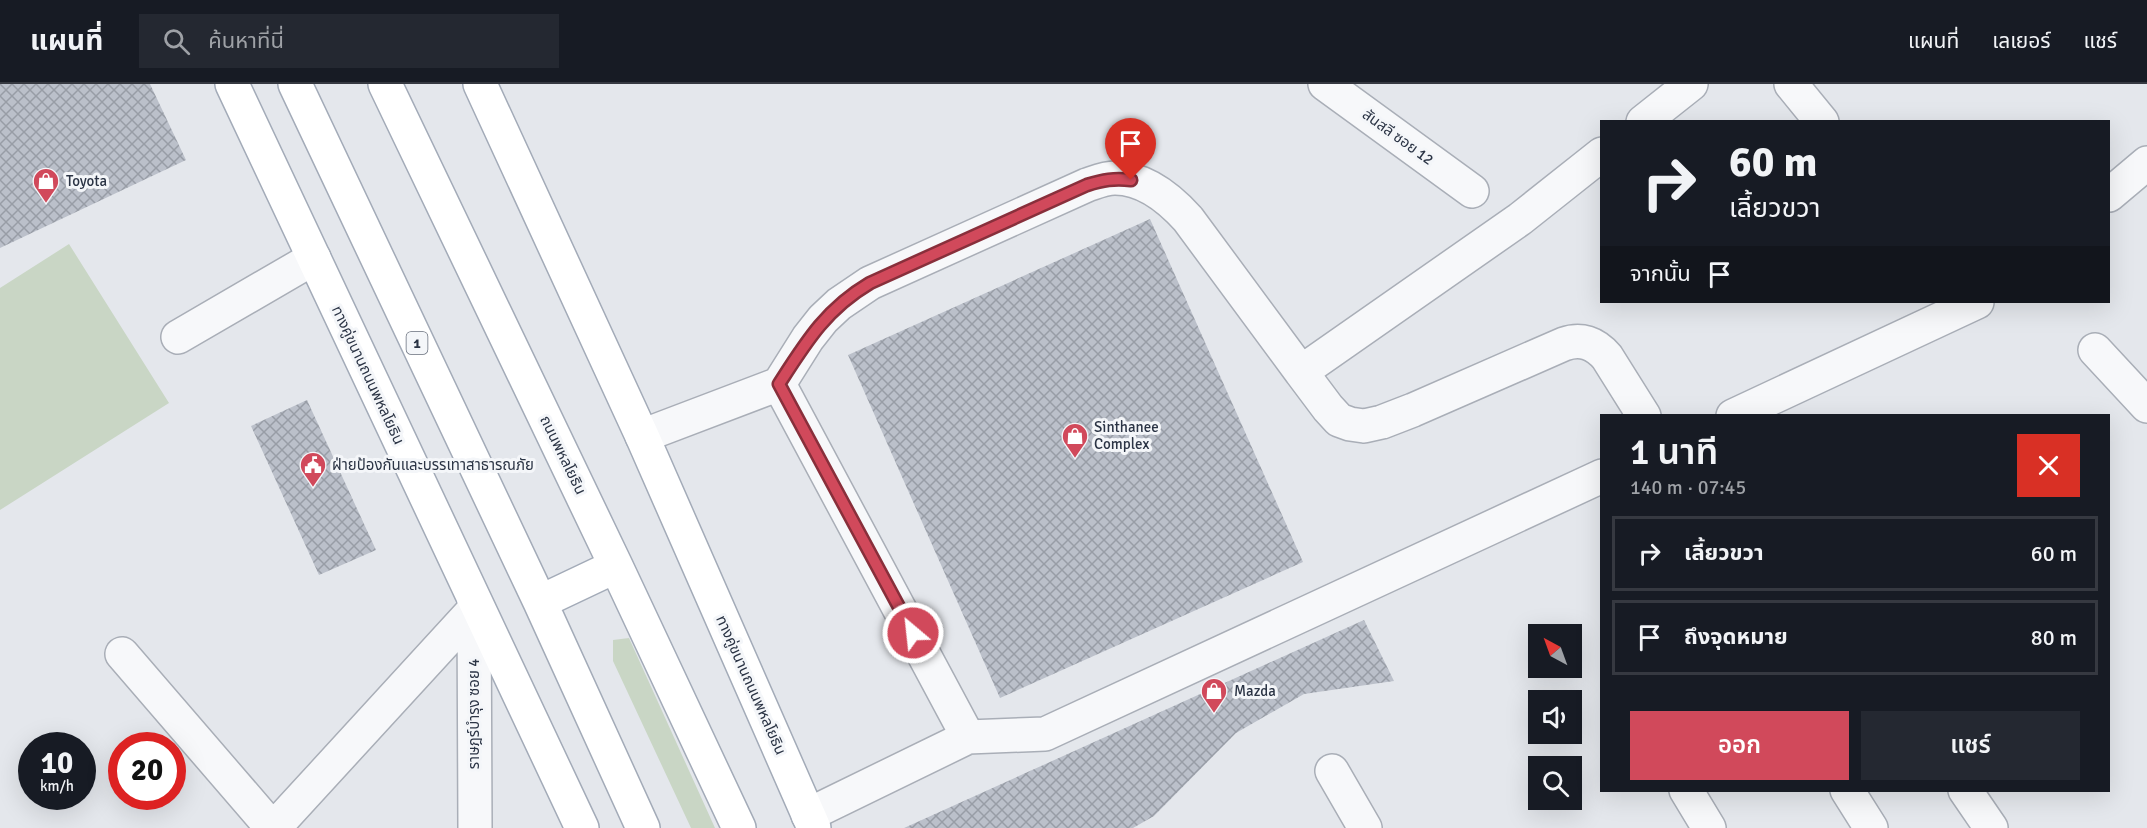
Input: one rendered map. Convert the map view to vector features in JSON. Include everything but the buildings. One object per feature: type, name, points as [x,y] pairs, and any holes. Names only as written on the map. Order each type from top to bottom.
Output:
[{"type":"main road","name":"ทางคู่ขนานถนนพหลโยธิน","points":[[232,84],[473,606],[582,828]]},
{"type":"main road","name":"1","points":[[295,84],[540,602],[643,828]]},
{"type":"main road","name":"ถนนพหลโยธิน","points":[[385,84],[739,828]]},
{"type":"main road","name":"ทางคู่ขนานถนนพหลโยธิน","points":[[480,84],[642,436],[811,822]]},
{"type":"main road","points":[[540,602],[616,566]]},
{"type":"street","name":"สันสลี ซอย 12","points":[[1325,84],[1472,191]]},
{"type":"street","points":[[1646,120],[1691,84]]},
{"type":"street","points":[[1791,84],[1820,120]]},
{"type":"street","points":[[1301,372],[1520,219],[1600,156]]},
{"type":"street","points":[[2110,194],[2147,163]]},
{"type":"street","points":[[642,436],[779,384],[823,319],[870,283],[1087,185],[1104,179],[1116,178],[1131,180],[1146,186],[1176,206],[1188,219],[1339,420],[1364,426],[1382,422],[1564,344],[1582,341],[1600,350],[1607,357],[1643,414]]},
{"type":"street","points":[[178,337],[314,258]]},
{"type":"street","points":[[1737,414],[1972,303]]},
{"type":"street","points":[[2096,350],[2147,406]]},
{"type":"street","points":[[779,384],[968,737]]},
{"type":"street","points":[[811,822],[968,737],[1046,734],[1600,477]]},
{"type":"street","points":[[122,654],[273,828],[473,606]]},
{"type":"street","name":"ราษฎร์บำรุง ซอย 4","points":[[473,606],[475,828]]},
{"type":"street","points":[[1332,771],[1365,828]]},
{"type":"street","points":[[1687,792],[1709,828]]},
{"type":"street","points":[[1848,792],[1871,828]]},
{"type":"street","points":[[1966,792],[1990,828]]},
{"type":"green space","points":[[69,244],[169,403],[0,510],[0,288]]},
{"type":"green space","points":[[629,638],[715,828],[691,828],[613,661],[613,640]]},
{"type":"place","name":"Toyota","points":[[46,204]]},
{"type":"place","name":"Sinthanee Complex","points":[[1075,459]]},
{"type":"place","name":"ฝ่ายป้องกันและบรรเทาสาธารณภัย","points":[[313,488]]},
{"type":"place","name":"Mazda","points":[[1214,714]]},
{"type":"route","points":[[913,633],[779,384],[823,319],[839,303],[870,283],[1087,185],[1104,179],[1131,180]]}]
